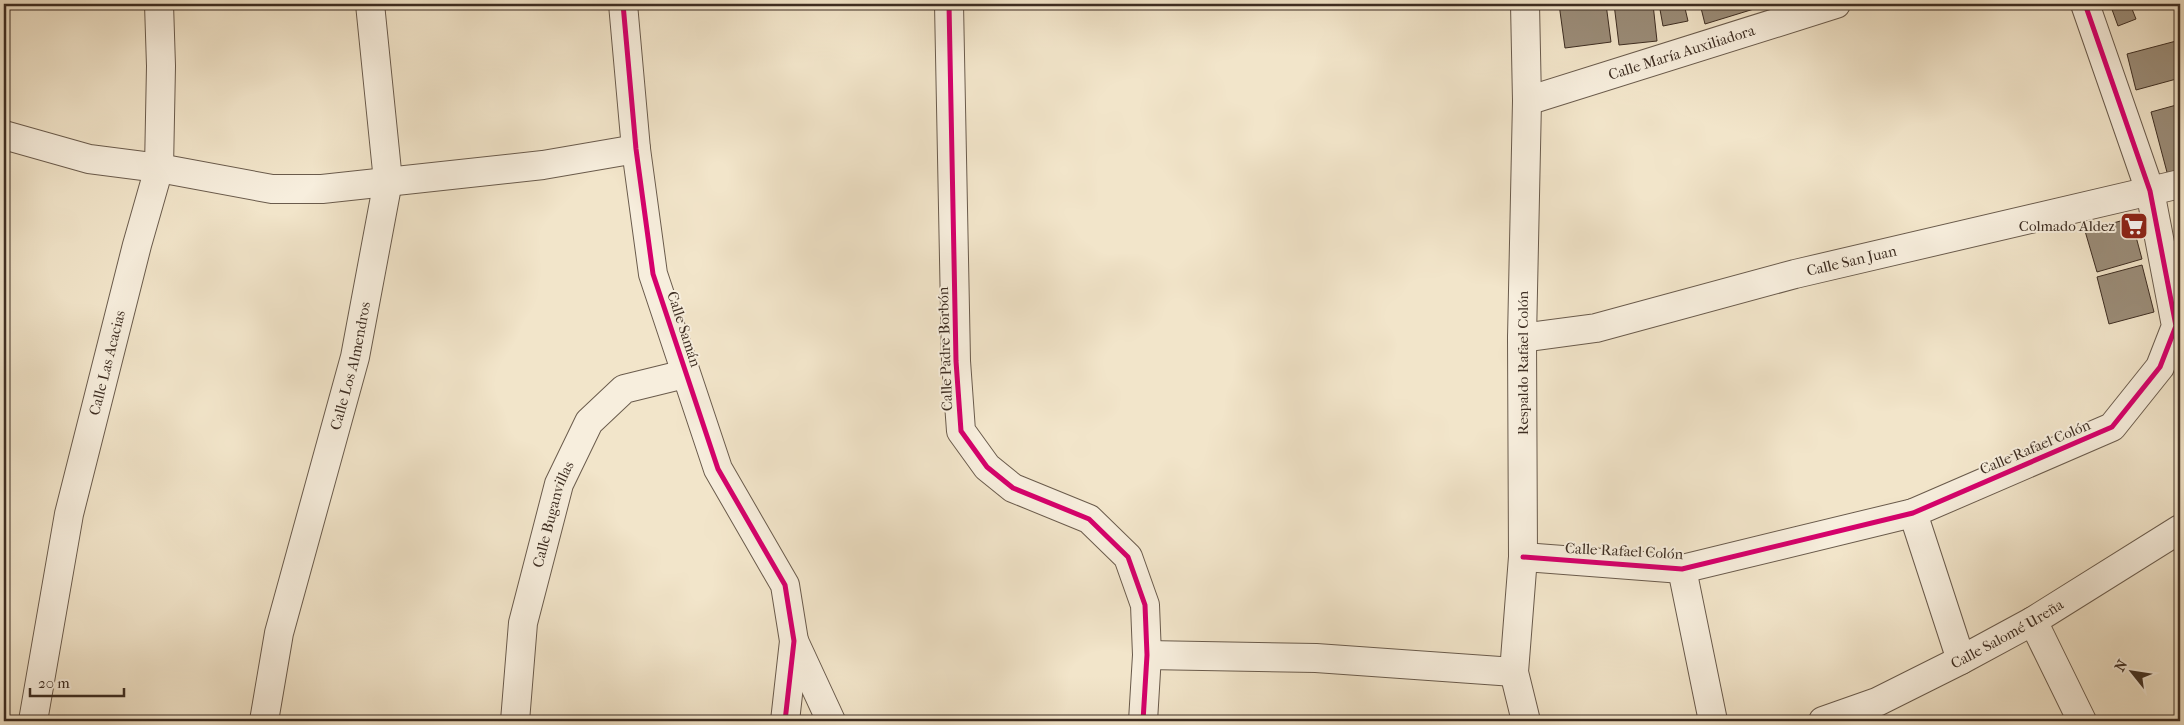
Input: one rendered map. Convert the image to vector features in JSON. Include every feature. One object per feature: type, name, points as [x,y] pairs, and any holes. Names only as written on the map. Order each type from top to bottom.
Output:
[{"type":"street","name":"Calle Las Acacias","points":[[32,721],[69,514],[137,244],[159,168],[161,66],[159,4]]},
{"type":"street","name":"Calle Los Almendros","points":[[264,721],[279,632],[356,357],[388,181],[370,4]]},
{"type":"street","name":"Calle Samán","points":[[623,4],[636,149],[653,274],[718,469],[785,585],[794,641]]},
{"type":"street","name":"Calle Padre Borbón","points":[[949,4],[956,361],[961,431],[987,467],[1013,488],[1089,519],[1128,556],[1145,605],[1147,655],[1143,721]]},
{"type":"street","name":"Respaldo Rafael Colón","points":[[1525,4],[1527,101],[1522,338],[1523,557],[1514,672],[1526,721]]},
{"type":"street","name":"Calle María Auxiliadora","points":[[1527,101],[1788,11],[1836,4]]},
{"type":"street","name":"Calle Rafael Colón","points":[[1523,557],[1682,569],[1914,513],[2112,427],[2160,366],[2176,326],[2150,191],[2085,4]]},
{"type":"street","points":[[4,135],[89,159],[159,168],[272,189],[322,189],[543,166],[636,149]]},
{"type":"street","name":"Calle San Juan","points":[[1522,338],[1596,328],[1795,274],[2180,184]]},
{"type":"street","name":"Calle Buganvillas","points":[[515,721],[523,623],[559,484],[589,422],[624,388],[685,374]]},
{"type":"street","points":[[1914,513],[1961,660]]},
{"type":"street","name":"Calle Salomé Ureña","points":[[1823,721],[1879,712],[1961,660],[2033,621],[2180,530]]},
{"type":"street","points":[[1682,569],[1713,721]]},
{"type":"street","points":[[2033,621],[2082,721]]},
{"type":"street","points":[[786,721],[794,641]]},
{"type":"street","points":[[794,641],[831,721]]},
{"type":"street","points":[[1147,655],[1316,658],[1514,672]]},
{"type":"building","points":[[1559,4],[1606,4],[1611,42],[1565,48]]},
{"type":"building","points":[[1614,4],[1653,4],[1657,41],[1619,45]]},
{"type":"building","points":[[1659,4],[1684,4],[1688,21],[1663,26]]},
{"type":"building","points":[[1700,4],[1767,4],[1767,5],[1705,24]]},
{"type":"building","points":[[2110,4],[2130,4],[2136,19],[2118,26]]},
{"type":"building","points":[[2180,40],[2180,78],[2136,90],[2127,54]]},
{"type":"building","points":[[2180,104],[2180,173],[2168,176],[2151,112]]},
{"type":"building","points":[[2131,218],[2142,259],[2097,272],[2085,231]]},
{"type":"building","points":[[2142,265],[2154,312],[2109,324],[2097,277]]},
{"type":"cycle path","points":[[623,4],[636,149],[653,274],[718,469],[785,585],[794,641],[785,721]]},
{"type":"cycle path","points":[[949,4],[956,361],[961,431],[987,467],[1013,488],[1089,519],[1128,557],[1145,605],[1147,655],[1143,721]]},
{"type":"cycle path","points":[[1523,557],[1682,569],[1913,513],[2112,427],[2160,367],[2176,326],[2150,191],[2085,4]]},
{"type":"place","name":"Colmado Aldez","points":[[2134,226]]}]
